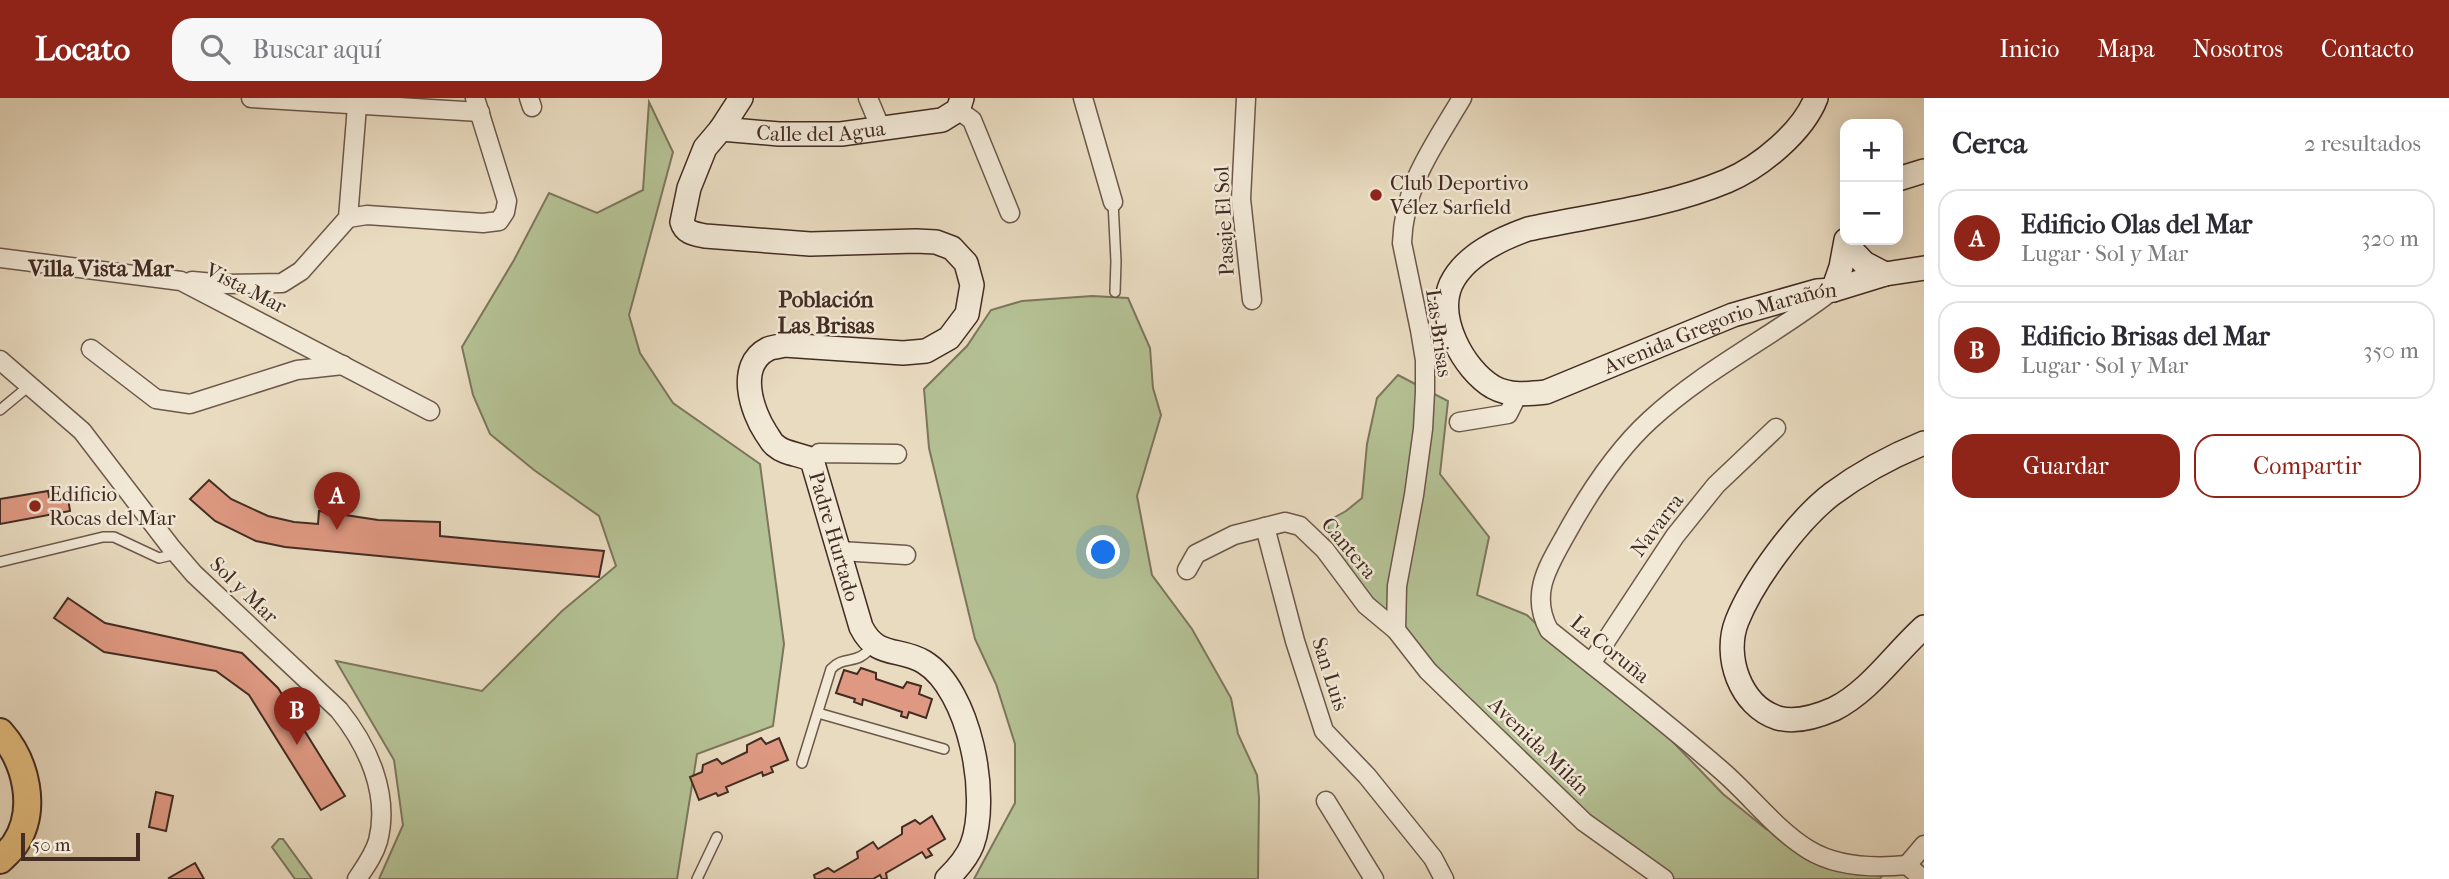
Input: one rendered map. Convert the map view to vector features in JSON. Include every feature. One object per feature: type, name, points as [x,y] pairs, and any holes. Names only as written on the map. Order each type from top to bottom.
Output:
[{"type":"main road","points":[[0,732],[12,746],[20,762],[27,808],[23,827],[15,844],[0,860]]},
{"type":"street","points":[[251,98],[358,106],[478,105],[507,201],[505,212],[499,221],[483,223],[367,215],[348,218]]},
{"type":"street","points":[[721,129],[741,98]]},
{"type":"street","points":[[868,98],[881,129]]},
{"type":"street","points":[[1083,98],[1113,202]]},
{"type":"street","name":"Pasaje El Sol","points":[[1246,98],[1241,199],[1252,300]]},
{"type":"street","name":"Las Brisas","points":[[1396,630],[1397,586],[1414,495],[1425,392],[1424,360],[1402,243],[1402,225],[1410,189],[1462,98]]},
{"type":"street","points":[[1459,422],[1508,414],[1518,394],[1493,387],[1473,369],[1454,344],[1448,311],[1450,287],[1457,274],[1477,254],[1506,237],[1528,229],[1676,197],[1728,180],[1754,165],[1793,134],[1816,98]]},
{"type":"street","points":[[960,104],[972,120],[1010,213]]},
{"type":"street","name":"Calle del Agua","points":[[721,129],[812,135],[841,134],[942,120],[960,104]]},
{"type":"street","points":[[181,281],[225,284],[282,283],[302,271],[348,218],[358,106]]},
{"type":"street","name":"Padre Hurtado","points":[[721,129],[705,148],[689,188],[684,209],[684,227],[689,232],[755,241],[810,244],[916,241],[936,243],[953,248],[966,263],[972,285],[967,314],[949,338],[926,351],[903,353],[784,345],[767,350],[752,369],[751,401],[757,420],[776,447],[812,460],[861,627],[873,645]]},
{"type":"street","points":[[1903,177],[1924,171]]},
{"type":"street","points":[[1833,290],[1845,245]]},
{"type":"street","points":[[1849,245],[1864,263],[1885,274]]},
{"type":"street","name":"Vista Mar","points":[[0,258],[181,281],[430,411]]},
{"type":"street","name":"Avenida Gregorio Marañón","points":[[1518,394],[1546,392],[1733,315],[1885,274],[1924,268]]},
{"type":"street","name":"La Coruña","points":[[1833,290],[1798,317],[1695,383],[1649,420],[1608,466],[1551,561],[1541,592],[1540,613],[1549,630],[1666,722],[1744,790],[1781,828],[1810,850],[1842,862],[1882,868],[1907,865]]},
{"type":"street","points":[[297,370],[303,343]]},
{"type":"street","points":[[91,349],[156,400],[173,403],[190,404],[297,370],[342,365]]},
{"type":"street","name":"Sol y Mar","points":[[0,360],[82,431],[176,554],[339,710],[358,733],[376,776],[381,804],[378,840],[373,854],[357,879]]},
{"type":"street","name":"Navarra","points":[[1592,662],[1675,536],[1716,485],[1776,428]]},
{"type":"street","points":[[1924,443],[1881,464],[1831,495],[1787,541],[1748,597],[1736,624],[1731,645],[1734,668],[1744,692],[1758,706],[1777,718],[1794,720],[1818,715],[1852,698],[1924,626]]},
{"type":"street","points":[[812,460],[819,453],[897,453]]},
{"type":"street","name":"Cantera","points":[[1187,570],[1196,554],[1234,534],[1285,522],[1300,526],[1325,550],[1366,605],[1396,630]]},
{"type":"street","name":"San Luis","points":[[1265,527],[1295,641],[1324,731],[1367,776],[1433,858],[1444,879]]},
{"type":"street","points":[[840,551],[906,555]]},
{"type":"street","name":"Avenida Milán","points":[[1396,630],[1428,671],[1584,821],[1664,879]]},
{"type":"street","points":[[873,645],[924,662],[947,685],[959,705],[970,736],[976,768],[976,825],[972,845],[960,866],[947,879]]},
{"type":"street","points":[[1325,801],[1374,879]]},
{"type":"street","points":[[1923,879],[1907,865],[1924,845]]},
{"type":"lane","points":[[1113,202],[1115,292]]},
{"type":"lane","points":[[0,410],[29,386]]},
{"type":"lane","points":[[0,562],[103,537],[114,537],[159,558],[176,554]]},
{"type":"lane","points":[[802,763],[831,669],[837,662],[859,659],[866,655],[873,645]]},
{"type":"lane","points":[[818,713],[944,749]]},
{"type":"lane","points":[[697,879],[717,837]]},
{"type":"green space","points":[[649,102],[673,152],[629,315],[640,353],[673,403],[760,464],[784,644],[773,726],[697,754],[677,879],[379,879],[403,825],[394,760],[336,661],[482,691],[562,611],[616,566],[599,516],[534,470],[490,434],[473,395],[462,347],[514,260],[549,193],[597,213],[643,190]]},
{"type":"green space","points":[[1092,296],[1128,298],[1150,348],[1153,388],[1161,415],[1137,496],[1152,575],[1192,629],[1231,698],[1238,734],[1257,775],[1258,879],[974,879],[1015,803],[1015,744],[996,684],[975,639],[929,448],[924,389],[967,346],[991,310],[1022,301]]},
{"type":"green space","points":[[1398,375],[1448,401],[1440,474],[1489,537],[1477,595],[1527,615],[1576,662],[1647,715],[1723,794],[1766,829],[1817,856],[1882,875],[1880,879],[1674,879],[1591,820],[1525,763],[1330,554],[1328,521],[1362,498],[1367,444],[1377,398]]},
{"type":"green space","points":[[279,839],[283,839],[312,879],[295,879],[272,847]]},
{"type":"building","points":[[209,480],[231,499],[268,516],[294,522],[318,524],[319,511],[378,520],[440,522],[440,536],[604,551],[599,577],[285,547],[256,541],[215,521],[190,499]]},
{"type":"building","name":"Edificio Rocas del Mar","points":[[48,491],[50,501],[68,498],[70,511],[0,524],[0,499]]},
{"type":"building","points":[[68,598],[105,623],[242,653],[278,688],[345,796],[321,810],[249,695],[216,671],[104,652],[54,618]]},
{"type":"building","points":[[861,668],[876,673],[876,679],[903,688],[907,682],[921,686],[919,694],[932,699],[926,718],[909,712],[907,718],[901,716],[902,712],[863,699],[862,705],[854,702],[855,699],[836,693],[844,670],[857,674]]},
{"type":"building","points":[[761,738],[766,744],[779,738],[788,760],[771,767],[773,772],[763,776],[762,772],[726,787],[728,792],[718,796],[716,793],[699,800],[690,777],[702,772],[703,765],[717,759],[722,764],[747,752],[747,745]]},
{"type":"building","points":[[156,792],[173,796],[166,831],[149,827]]},
{"type":"building","points":[[932,816],[945,839],[928,849],[932,855],[926,858],[922,852],[886,873],[887,879],[882,879],[880,875],[873,879],[815,879],[814,875],[828,868],[834,872],[858,858],[857,852],[873,842],[878,849],[902,834],[902,827],[915,820],[920,824]]},
{"type":"building","points":[[195,863],[204,879],[169,878]]},
{"type":"place","name":"Club Deportivo Vélez Sarfield","points":[[1376,195]]},
{"type":"place","name":"Edificio Rocas del Mar","points":[[35,506]]},
{"type":"place","name":"Edificio Olas del Mar","points":[[337,530]]},
{"type":"place","name":"Edificio Brisas del Mar","points":[[297,745]]},
{"type":"district","name":"Villa Vista Mar","points":[[101,268]]},
{"type":"district","name":"Población Las Brisas","points":[[826,312]]}]
